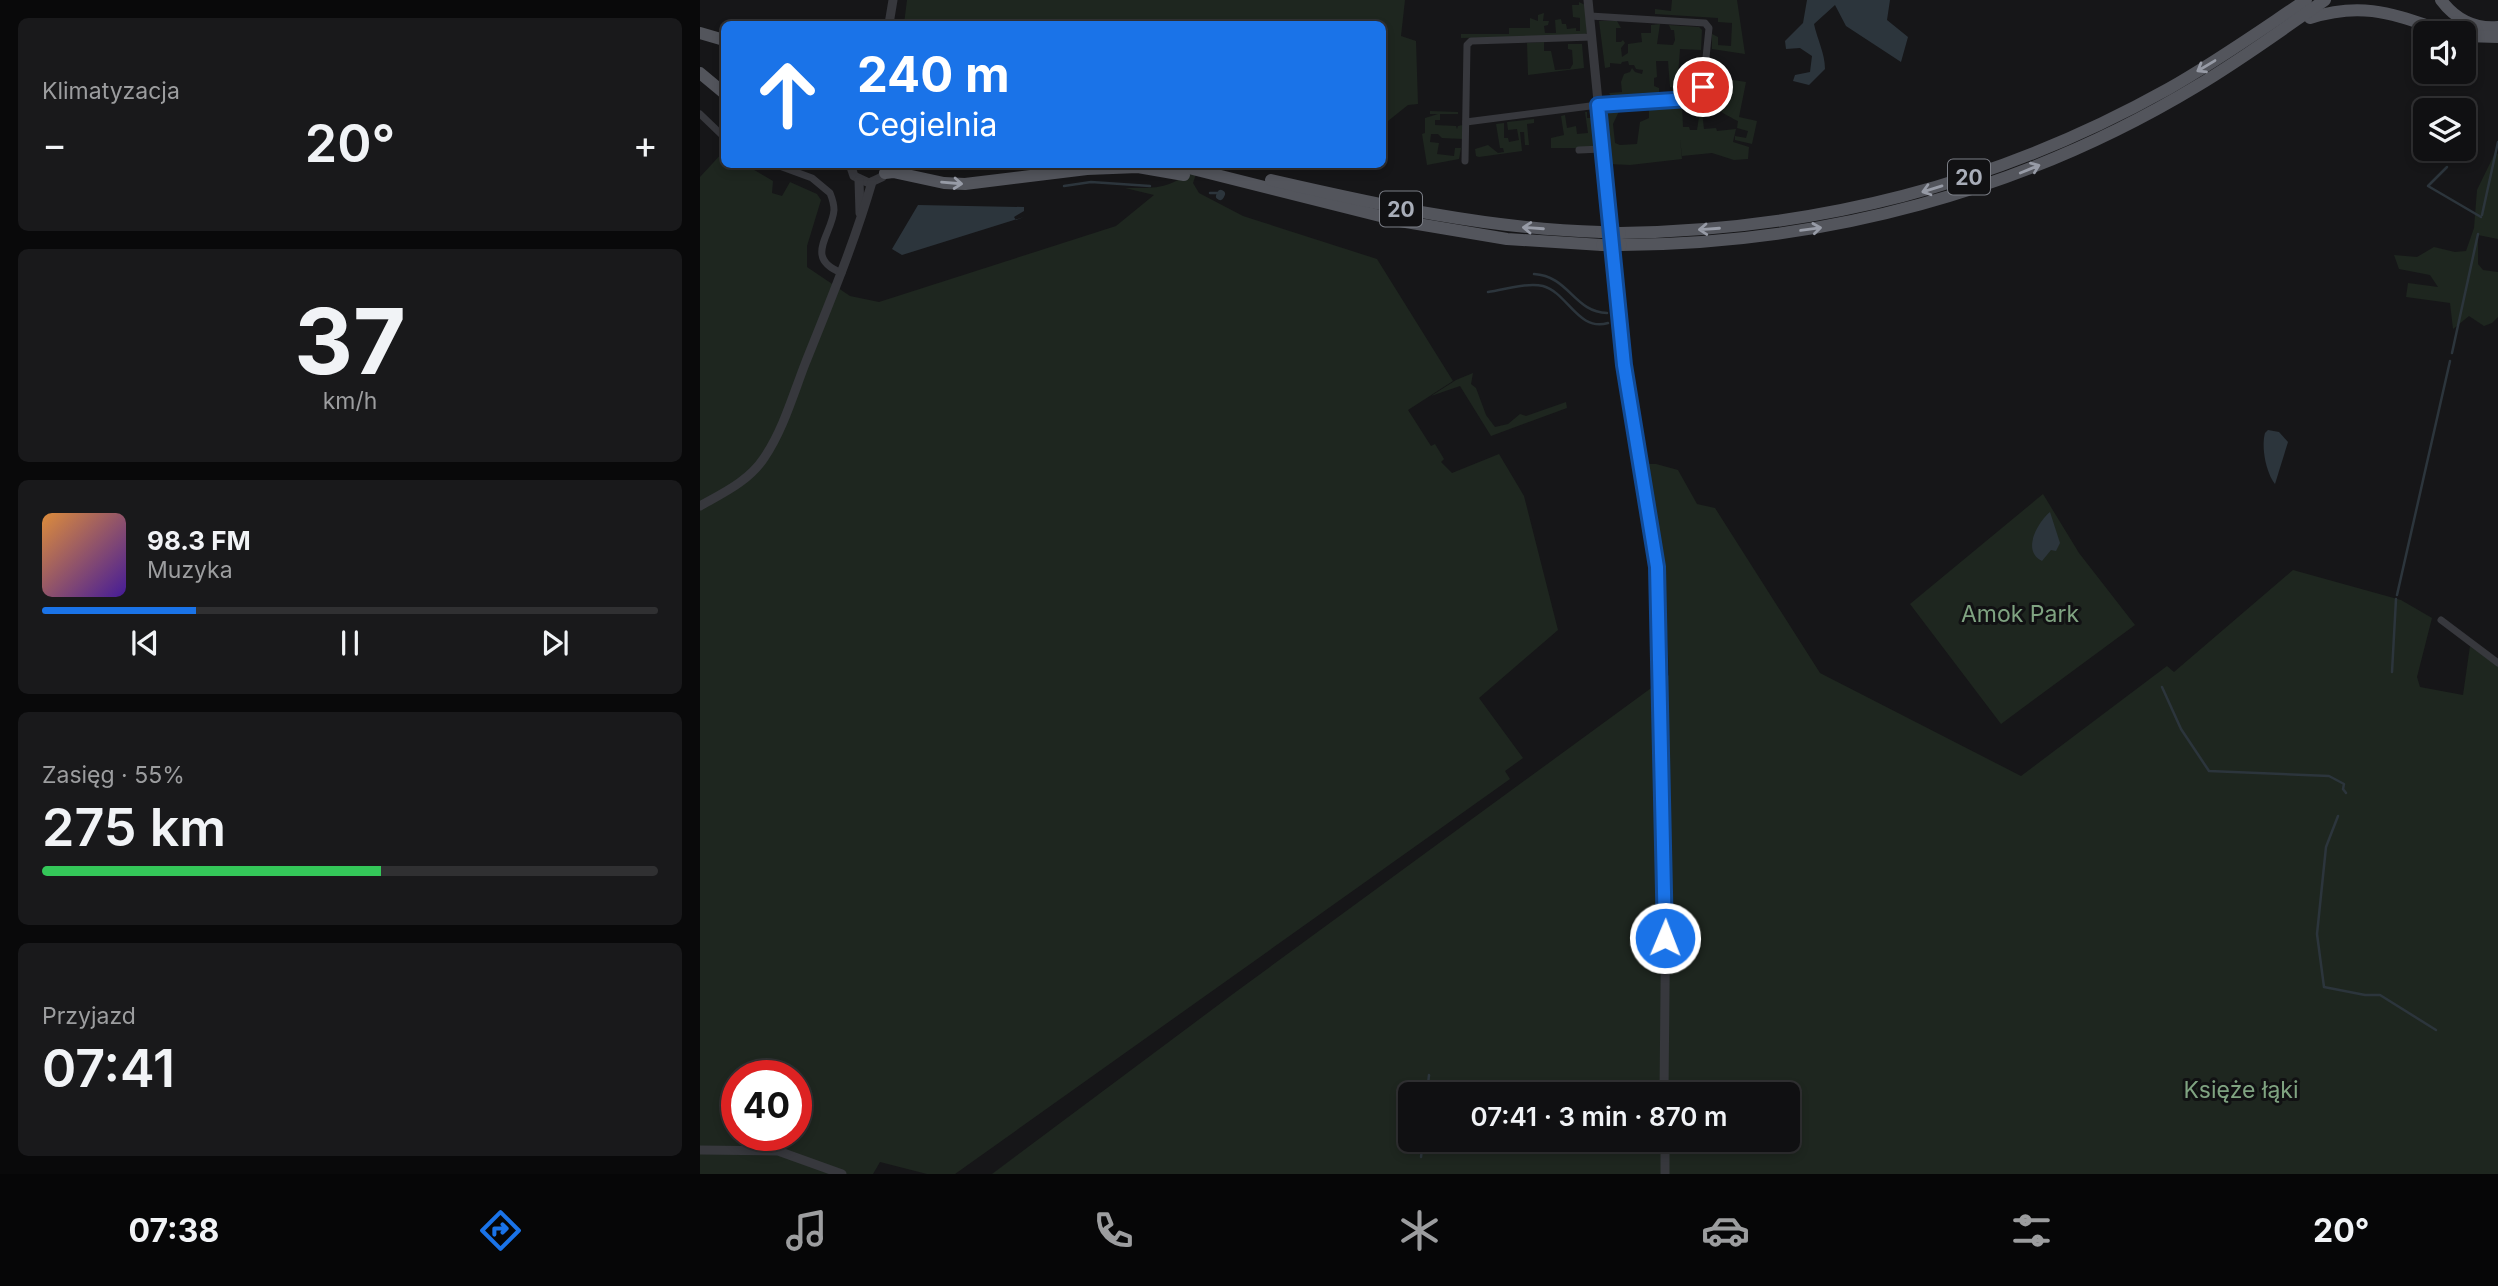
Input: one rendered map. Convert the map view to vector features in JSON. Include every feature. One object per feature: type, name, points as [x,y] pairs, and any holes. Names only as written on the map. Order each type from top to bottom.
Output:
[{"type":"main road","name":"20","points":[[1621,239],[1819,216],[1895,199],[1974,176],[2046,149],[2141,103],[2215,61],[2306,0]]},
{"type":"main road","name":"20","points":[[1208,169],[1438,216],[1602,239],[1690,243],[1759,237],[1839,225],[1942,199],[2033,167],[2126,125],[2198,85],[2325,0]]},
{"type":"main road","points":[[2441,0],[2463,21],[2476,26],[2498,27]]},
{"type":"main road","points":[[2272,37],[2329,9],[2360,4],[2391,10],[2419,21]]},
{"type":"main road","points":[[702,28],[721,32]]},
{"type":"main road","points":[[702,28],[721,38]]},
{"type":"main road","points":[[2476,36],[2498,37]]},
{"type":"main road","points":[[700,73],[721,90]]},
{"type":"main road","points":[[887,169],[944,183],[965,184],[1097,168]]},
{"type":"main road","points":[[1144,168],[1191,176],[1208,169]]},
{"type":"street","points":[[890,21],[893,0]]},
{"type":"street","points":[[1588,0],[1624,365],[1657,567],[1666,886],[1664,1082]]},
{"type":"street","points":[[1466,122],[1598,105],[1689,99],[1700,94],[1709,28],[1705,23],[1590,16]]},
{"type":"street","points":[[1465,161],[1467,45],[1471,41],[1592,37]]},
{"type":"street","points":[[700,114],[721,134]]},
{"type":"street","points":[[1579,149],[1602,149]]},
{"type":"street","points":[[785,168],[812,178],[830,193],[834,210],[822,242],[822,254],[827,265],[842,273]]},
{"type":"street","points":[[851,168],[852,174],[859,180],[872,182]]},
{"type":"street","points":[[700,506],[733,488],[764,458],[781,425],[842,273],[872,182],[887,169]]},
{"type":"street","points":[[859,180],[860,219]]},
{"type":"street","points":[[2441,620],[2498,663]]},
{"type":"street","points":[[700,1150],[778,1151],[842,1174]]},
{"type":"street","points":[[1665,1152],[1665,1174]]},
{"type":"green space","points":[[907,0],[1405,0],[1401,36],[1416,41],[1418,104],[1408,105],[1386,123],[1386,21],[904,21]]},
{"type":"green space","points":[[1672,0],[1737,0],[1745,54],[1712,49],[1712,34],[1718,37],[1718,45],[1731,46],[1732,23],[1718,22],[1718,18],[1655,14],[1655,9],[1671,11]]},
{"type":"green space","points":[[1579,2],[1585,5],[1587,33],[1581,36],[1461,38],[1461,34],[1509,34],[1509,28],[1530,28],[1530,18],[1538,21],[1538,15],[1544,13],[1543,21],[1549,21],[1548,25],[1544,26],[1545,33],[1556,33],[1555,20],[1561,19],[1567,29],[1576,28],[1576,31],[1580,31],[1580,18],[1573,17],[1572,5],[1579,5]]},
{"type":"green space","points":[[1599,21],[1617,21],[1621,28],[1616,28],[1616,42],[1623,40],[1625,43],[1621,48],[1622,57],[1628,53],[1628,44],[1642,42],[1641,33],[1651,33],[1651,25],[1660,24],[1657,44],[1673,45],[1674,30],[1671,30],[1669,25],[1699,27],[1702,30],[1701,50],[1680,49],[1678,76],[1681,79],[1692,78],[1693,71],[1699,70],[1698,87],[1689,95],[1673,96],[1668,61],[1656,61],[1657,77],[1654,78],[1654,86],[1659,88],[1659,96],[1645,94],[1645,98],[1614,101],[1609,93],[1622,92],[1624,74],[1632,68],[1642,74],[1643,70],[1629,65],[1628,61],[1621,64],[1610,63],[1610,67],[1605,68]]},
{"type":"green space","points":[[1544,42],[1544,51],[1551,51],[1555,70],[1570,69],[1573,64],[1572,50],[1568,49],[1568,44],[1582,44],[1584,68],[1528,75],[1527,43]]},
{"type":"green space","points":[[1709,76],[1746,82],[1739,117],[1757,121],[1752,144],[1735,140],[1735,136],[1746,138],[1748,131],[1737,128],[1738,121],[1707,103],[1711,103],[1708,101],[1708,88],[1712,88],[1713,97],[1716,99],[1727,98],[1728,92],[1726,81],[1709,81]]},
{"type":"green space","points":[[1701,103],[1704,129],[1736,129],[1733,142],[1749,147],[1748,159],[1734,160],[1712,153],[1682,156],[1680,139],[1682,159],[1630,165],[1609,164],[1604,108],[1621,107],[1613,124],[1615,143],[1620,145],[1637,144],[1640,122],[1649,118],[1649,105],[1682,105],[1683,127],[1697,130],[1699,117],[1697,113],[1690,112],[1690,104]]},
{"type":"green space","points":[[1430,111],[1458,112],[1440,114],[1440,120],[1435,120],[1435,125],[1456,126],[1457,129],[1463,125],[1463,139],[1442,138],[1438,134],[1431,134],[1430,142],[1439,143],[1437,154],[1454,156],[1455,148],[1461,148],[1459,159],[1427,165],[1422,134],[1425,133],[1425,118],[1438,114],[1430,114]]},
{"type":"green space","points":[[1585,112],[1587,118],[1591,118],[1594,148],[1551,148],[1551,138],[1564,135],[1561,116],[1565,115],[1567,128],[1576,126],[1577,134],[1588,133]]},
{"type":"green space","points":[[1534,119],[1534,123],[1527,124],[1529,145],[1525,145],[1524,132],[1520,132],[1522,151],[1476,156],[1475,149],[1488,145],[1498,153],[1504,152],[1503,148],[1500,148],[1496,124],[1504,123],[1504,138],[1508,138],[1509,142],[1519,140],[1517,129],[1508,130],[1507,122]]},
{"type":"green space","points":[[2495,153],[2498,154],[2498,239],[2478,235],[2478,264],[2483,270],[2498,272],[2498,317],[2484,326],[2469,316],[2453,329],[2450,303],[2406,297],[2408,283],[2438,287],[2430,275],[2399,269],[2394,255],[2417,257],[2434,247],[2455,252],[2466,251],[2474,228],[2477,190]]},
{"type":"green space","points":[[721,154],[721,168],[751,168],[773,181],[772,193],[782,196],[790,182],[817,194],[821,200],[807,246],[807,267],[850,296],[879,302],[1116,226],[1154,195],[1125,188],[1165,186],[1198,168],[1193,183],[1199,193],[1243,216],[1377,259],[1453,381],[1408,410],[1431,446],[1435,444],[1444,459],[1441,462],[1452,473],[1499,454],[1524,496],[1558,630],[1479,698],[1523,758],[1505,771],[1510,779],[955,1174],[927,1174],[880,1162],[873,1174],[700,1174],[700,177]]},
{"type":"green space","points":[[1473,373],[1471,384],[1476,388],[1486,415],[1495,427],[1508,424],[1520,414],[1526,416],[1566,402],[1567,408],[1491,436],[1460,386],[1431,396]]},
{"type":"green space","name":"Księże łąki","points":[[1647,464],[1678,470],[1697,504],[1715,508],[1820,673],[2021,776],[2167,666],[2174,672],[2293,570],[2401,600],[2432,618],[2417,677],[2420,687],[2463,695],[2470,646],[2498,666],[2498,1174],[992,1174],[1669,675],[1664,567]]},
{"type":"green space","name":"Amok Park","points":[[2043,494],[2079,553],[2135,625],[2001,724],[1910,604]]},
{"type":"shaded area","points":[[1807,0],[1890,0],[1887,20],[1908,37],[1901,62],[1846,26],[1835,5],[1814,24],[1825,69],[1809,85],[1793,81],[1795,75],[1810,72],[1812,56],[1800,48],[1786,49],[1785,41],[1803,23]]},
{"type":"shaded area","points":[[918,205],[1024,207],[1024,211],[1014,217],[1016,220],[902,255],[892,249]]},
{"type":"shaded area","points":[[2268,430],[2279,432],[2288,442],[2275,484],[2264,452],[2265,433]]},
{"type":"shaded area","points":[[2050,512],[2060,543],[2056,551],[2051,550],[2042,561],[2033,551],[2032,544],[2037,529]]},
{"type":"waterway","points":[[2482,215],[2498,142]]},
{"type":"waterway","points":[[2447,167],[2428,186],[2481,217]]},
{"type":"waterway","points":[[1064,186],[1091,182],[1150,186]]},
{"type":"waterway","points":[[1210,193],[1221,193]]},
{"type":"waterway","points":[[2452,353],[2478,234]]},
{"type":"waterway","points":[[1534,274],[1556,281],[1587,307],[1607,313]]},
{"type":"waterway","points":[[1488,292],[1523,286],[1543,286],[1552,290],[1589,322],[1608,323]]},
{"type":"waterway","points":[[2397,595],[2450,361]]},
{"type":"waterway","points":[[2392,672],[2396,599]]},
{"type":"waterway","points":[[2162,687],[2181,729],[2209,771],[2329,776],[2344,784],[2346,793]]},
{"type":"waterway","points":[[2338,816],[2326,847],[2317,934],[2324,987],[2365,995],[2380,995],[2436,1030]]},
{"type":"waterway","points":[[1428,1082],[1429,1075]]},
{"type":"waterway","points":[[1421,1157],[1422,1152]]},
{"type":"route","points":[[1665,938],[1664,786],[1657,567],[1624,365],[1598,105],[1689,99],[1700,94],[1703,87]]}]
